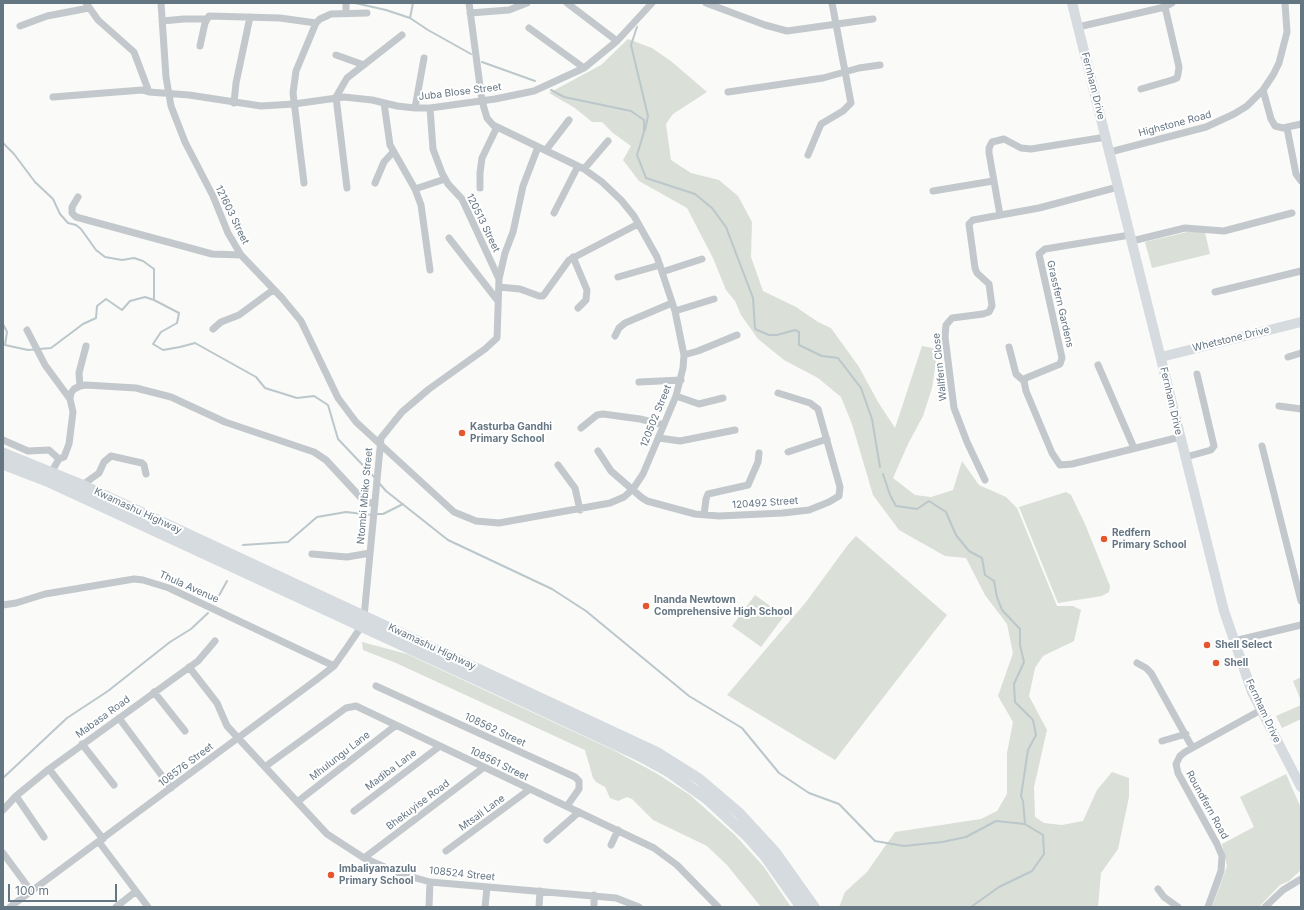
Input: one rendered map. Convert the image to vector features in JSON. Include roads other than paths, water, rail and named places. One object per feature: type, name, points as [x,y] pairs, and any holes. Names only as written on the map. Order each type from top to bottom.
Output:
[{"type":"main road","name":"Kwamashu Highway","points":[[3,453],[49,476],[73,493],[632,740],[672,762],[699,779],[739,813],[775,852],[814,907]]},
{"type":"main road","name":"Kwamashu Highway","points":[[3,464],[82,485],[609,741],[669,772],[707,799],[748,837],[765,856],[801,907]]},
{"type":"street","name":"121603 Street","points":[[161,3],[169,93],[176,120],[228,233],[241,255],[302,321],[342,404],[356,422],[380,443]]},
{"type":"street","name":"120502 Street","points":[[380,443],[444,505],[464,517],[476,521],[499,523],[580,510],[618,500],[633,489],[643,474],[659,438],[681,380],[684,355],[675,311],[661,269],[652,247],[621,200],[602,182],[581,168],[497,127],[487,118],[482,101],[469,3]]},
{"type":"street","points":[[470,13],[509,10],[527,3]]},
{"type":"street","name":"Juba Blose Street","points":[[53,97],[131,89],[261,106],[294,104],[336,97],[356,97],[415,108],[430,108],[482,101],[534,91],[584,68],[617,41],[652,3]]},
{"type":"street","points":[[706,3],[777,29],[802,30],[873,19]]},
{"type":"street","points":[[808,155],[823,123],[843,111],[851,103],[832,3]]},
{"type":"street","name":"Fernham Drive","points":[[1072,3],[1224,611],[1261,710],[1301,788]]},
{"type":"street","points":[[1078,28],[1165,7],[1172,3]]},
{"type":"street","name":"Highstone Road","points":[[1110,152],[1206,127],[1222,121],[1247,106],[1263,90],[1274,75],[1284,47],[1287,19],[1285,3]]},
{"type":"street","points":[[567,4],[617,41]]},
{"type":"street","points":[[20,26],[47,16],[88,6],[112,33],[134,52],[149,92]]},
{"type":"street","points":[[1141,89],[1177,78],[1177,59],[1165,7]]},
{"type":"street","points":[[304,183],[294,104],[294,80],[316,23],[327,15],[346,8],[367,13]]},
{"type":"street","points":[[162,21],[191,18],[206,19],[212,15],[299,20],[316,23]]},
{"type":"street","points":[[234,102],[250,17]]},
{"type":"street","points":[[200,46],[206,19]]},
{"type":"street","points":[[529,28],[584,68]]},
{"type":"street","points":[[347,188],[336,97],[343,82],[402,34]]},
{"type":"street","points":[[336,55],[364,65]]},
{"type":"street","points":[[415,108],[424,58]]},
{"type":"street","points":[[728,92],[823,78],[845,73],[858,68],[880,65]]},
{"type":"street","points":[[1263,90],[1273,123],[1279,128],[1287,128],[1301,124]]},
{"type":"street","points":[[384,103],[387,132],[393,152],[415,189],[422,205],[430,270]]},
{"type":"street","name":"120513 Street","points":[[430,108],[433,149],[445,179],[462,199],[499,283]]},
{"type":"street","points":[[546,150],[569,120]]},
{"type":"street","points":[[480,188],[482,158],[497,127]]},
{"type":"street","points":[[1287,128],[1296,174],[1301,182]]},
{"type":"street","points":[[1000,215],[993,181],[989,148],[992,142],[996,139],[1004,139],[1021,148],[1032,149],[1106,138]]},
{"type":"street","points":[[554,213],[581,168],[608,141]]},
{"type":"street","points":[[498,301],[499,283],[505,253],[513,232],[519,200],[538,147]]},
{"type":"street","points":[[375,183],[384,162],[393,152]]},
{"type":"street","points":[[415,189],[445,179]]},
{"type":"street","points":[[933,191],[993,181]]},
{"type":"street","name":"Wallfern Close","points":[[985,480],[967,442],[954,408],[945,330],[948,322],[952,318],[983,314],[988,312],[992,306],[989,284],[977,273],[975,268],[968,228],[969,224],[973,220],[1039,208],[1118,187]]},
{"type":"street","points":[[78,197],[72,207],[72,213],[76,217],[212,254],[241,255]]},
{"type":"street","points":[[1131,238],[1185,228],[1224,231],[1292,213]]},
{"type":"street","points":[[499,283],[543,296],[564,264],[573,257],[638,224]]},
{"type":"street","points":[[449,238],[498,301]]},
{"type":"street","name":"Grassfern Gardens","points":[[1024,381],[1030,375],[1060,364],[1062,358],[1039,254],[1045,249],[1131,238]]},
{"type":"street","points":[[573,257],[587,290],[586,300],[578,308]]},
{"type":"street","points":[[618,277],[702,259]]},
{"type":"street","points":[[1215,292],[1301,271]]},
{"type":"street","points":[[213,329],[221,322],[238,315],[273,290]]},
{"type":"street","points":[[675,311],[714,299]]},
{"type":"street","name":"Ntombi Mbiko Street","points":[[362,622],[382,435],[402,412],[429,389],[485,349],[497,338],[498,301]]},
{"type":"street","points":[[615,336],[619,328],[625,323],[672,303]]},
{"type":"street","name":"Whetstone Drive","points":[[1161,357],[1301,322]]},
{"type":"street","points":[[27,330],[36,351],[51,375],[70,399]]},
{"type":"street","points":[[684,355],[698,352],[737,335]]},
{"type":"street","points":[[80,386],[80,373],[86,346]]},
{"type":"street","points":[[1009,347],[1016,374],[1024,381],[1026,391],[1049,446],[1055,459],[1060,465],[1072,464],[1180,437]]},
{"type":"street","points":[[1288,357],[1301,354]]},
{"type":"street","points":[[1098,365],[1134,448]]},
{"type":"street","points":[[1186,457],[1211,450],[1214,446],[1197,374]]},
{"type":"street","points":[[639,382],[681,380]]},
{"type":"street","points":[[49,476],[59,459],[65,454],[72,429],[73,412],[70,399],[71,393],[80,386],[136,388],[171,397],[225,422],[298,445],[314,452],[326,460],[364,501],[374,507]]},
{"type":"street","name":"120492 Street","points":[[598,451],[611,471],[647,501],[704,515],[810,510],[836,499],[841,493],[827,439],[817,406],[778,393]]},
{"type":"street","points":[[676,396],[699,404],[723,398]]},
{"type":"street","points":[[1279,406],[1301,409]]},
{"type":"street","points":[[581,428],[596,415],[603,414],[640,419],[664,425]]},
{"type":"street","points":[[659,438],[680,441],[735,430]]},
{"type":"street","points":[[788,452],[827,439]]},
{"type":"street","points":[[3,440],[28,451],[49,450],[59,459]]},
{"type":"street","points":[[1262,446],[1301,601]]},
{"type":"street","points":[[704,515],[708,494],[748,485],[758,462],[759,453]]},
{"type":"street","points":[[73,493],[99,473],[104,462],[111,456],[142,462],[146,474]]},
{"type":"street","points":[[558,465],[575,488],[580,510]]},
{"type":"street","points":[[312,554],[347,557],[370,553]]},
{"type":"street","name":"Thula Avenue","points":[[3,605],[16,603],[45,594],[134,579],[143,580],[169,588],[334,666]]},
{"type":"street","name":"108576 Street","points":[[10,907],[334,666],[362,622]]},
{"type":"street","points":[[1234,640],[1301,625]]},
{"type":"street","name":"Mabasa Road","points":[[3,810],[16,796],[49,769],[189,667],[204,655],[215,641]]},
{"type":"street","points":[[1137,663],[1151,673],[1192,747]]},
{"type":"street","name":"108524 Street","points":[[189,667],[217,703],[227,726],[240,737],[297,802],[328,834],[364,858],[398,873],[430,882],[594,895],[616,898],[639,907]]},
{"type":"street","name":"108562 Street","points":[[376,686],[575,777],[579,781],[580,789],[567,806]]},
{"type":"street","points":[[154,692],[184,732]]},
{"type":"street","name":"108561 Street","points":[[266,766],[349,706],[363,709],[395,726],[654,848],[668,857],[718,907]]},
{"type":"street","name":"Roundfern Road","points":[[1208,907],[1218,881],[1222,863],[1217,844],[1176,769],[1176,764],[1180,756],[1192,747],[1261,710]]},
{"type":"street","points":[[119,718],[171,788]]},
{"type":"street","name":"Mhulungu Lane","points":[[297,802],[395,726]]},
{"type":"street","points":[[1162,740],[1186,734]]},
{"type":"street","points":[[82,744],[114,785]]},
{"type":"street","name":"Madiba Lane","points":[[354,811],[440,746]]},
{"type":"street","name":"Bhekuyise Road","points":[[364,858],[483,768]]},
{"type":"street","points":[[49,769],[101,840],[135,892],[148,907]]},
{"type":"street","name":"Mtsali Lane","points":[[446,852],[530,790]]},
{"type":"street","points":[[16,796],[44,837]]},
{"type":"street","points":[[547,840],[579,812]]},
{"type":"street","points":[[611,845],[618,830]]},
{"type":"street","points":[[3,853],[32,892]]},
{"type":"street","points":[[1265,907],[1283,890],[1301,879]]},
{"type":"street","points":[[429,907],[430,882]]},
{"type":"street","points":[[485,907],[486,887]]},
{"type":"street","points":[[1158,889],[1164,897],[1178,907]]},
{"type":"street","points":[[539,907],[540,891]]},
{"type":"street","points":[[116,907],[135,892]]},
{"type":"street","points":[[594,895],[594,907]]},
{"type":"waterway","points":[[355,3],[386,10],[410,18],[471,54]]},
{"type":"waterway","points":[[410,18],[413,3]]},
{"type":"waterway","points":[[637,27],[631,45],[648,116],[645,130]]},
{"type":"waterway","points":[[482,62],[535,81]]},
{"type":"waterway","points":[[551,90],[564,97],[631,111],[644,120],[644,132],[637,155],[646,178],[695,194],[712,208],[726,227],[753,298],[755,329],[769,335],[777,335],[795,330],[799,332],[799,345],[822,356],[838,358],[861,388],[872,419],[880,467]]},
{"type":"waterway","points":[[3,143],[14,154],[35,182],[53,199],[60,214],[68,223],[76,225],[81,229],[96,250],[105,257],[122,260],[134,258],[143,261],[154,269],[154,300]]},
{"type":"waterway","points":[[3,324],[7,332],[5,345],[28,350],[51,348],[83,324],[96,318],[97,306],[106,299],[122,310],[130,301],[145,297],[154,300],[179,313],[177,323],[161,332],[153,344],[163,350],[195,343],[256,377],[265,388],[297,398],[314,396],[328,405],[338,439],[376,479]]},
{"type":"waterway","points":[[883,474],[890,495],[896,506],[917,509],[929,501],[946,512],[956,535],[969,551],[982,558],[985,575],[994,581],[997,597],[1002,610],[1020,629],[1020,645],[1024,662],[1014,684],[1015,702],[1033,720],[1036,735],[1028,750],[1021,796],[1023,801],[1025,824]]},
{"type":"waterway","points":[[379,483],[386,491],[448,540],[552,589],[586,611],[689,696],[742,728],[779,773],[809,793],[839,804],[875,841],[904,846],[942,842],[966,837],[996,821],[1025,824],[1043,835],[1044,854],[1032,871],[999,887],[971,907]]},
{"type":"waterway","points":[[376,514],[383,514],[403,504]]},
{"type":"waterway","points":[[243,545],[288,542],[317,517],[346,512],[372,515]]},
{"type":"waterway","points":[[215,603],[227,581]]},
{"type":"waterway","points":[[3,778],[67,718],[108,691],[170,642],[191,629],[208,613]]},
{"type":"place","name":"Kasturba Gandhi Primary School","points":[[462,433]]},
{"type":"place","name":"Redfern Primary School","points":[[1104,539]]},
{"type":"place","name":"Inanda Newtown Comprehensive High School","points":[[646,606]]},
{"type":"place","name":"Shell Select","points":[[1207,645]]},
{"type":"place","name":"Shell","points":[[1216,663]]},
{"type":"place","name":"Imbaliyamazulu Primary School","points":[[331,875]]}]
